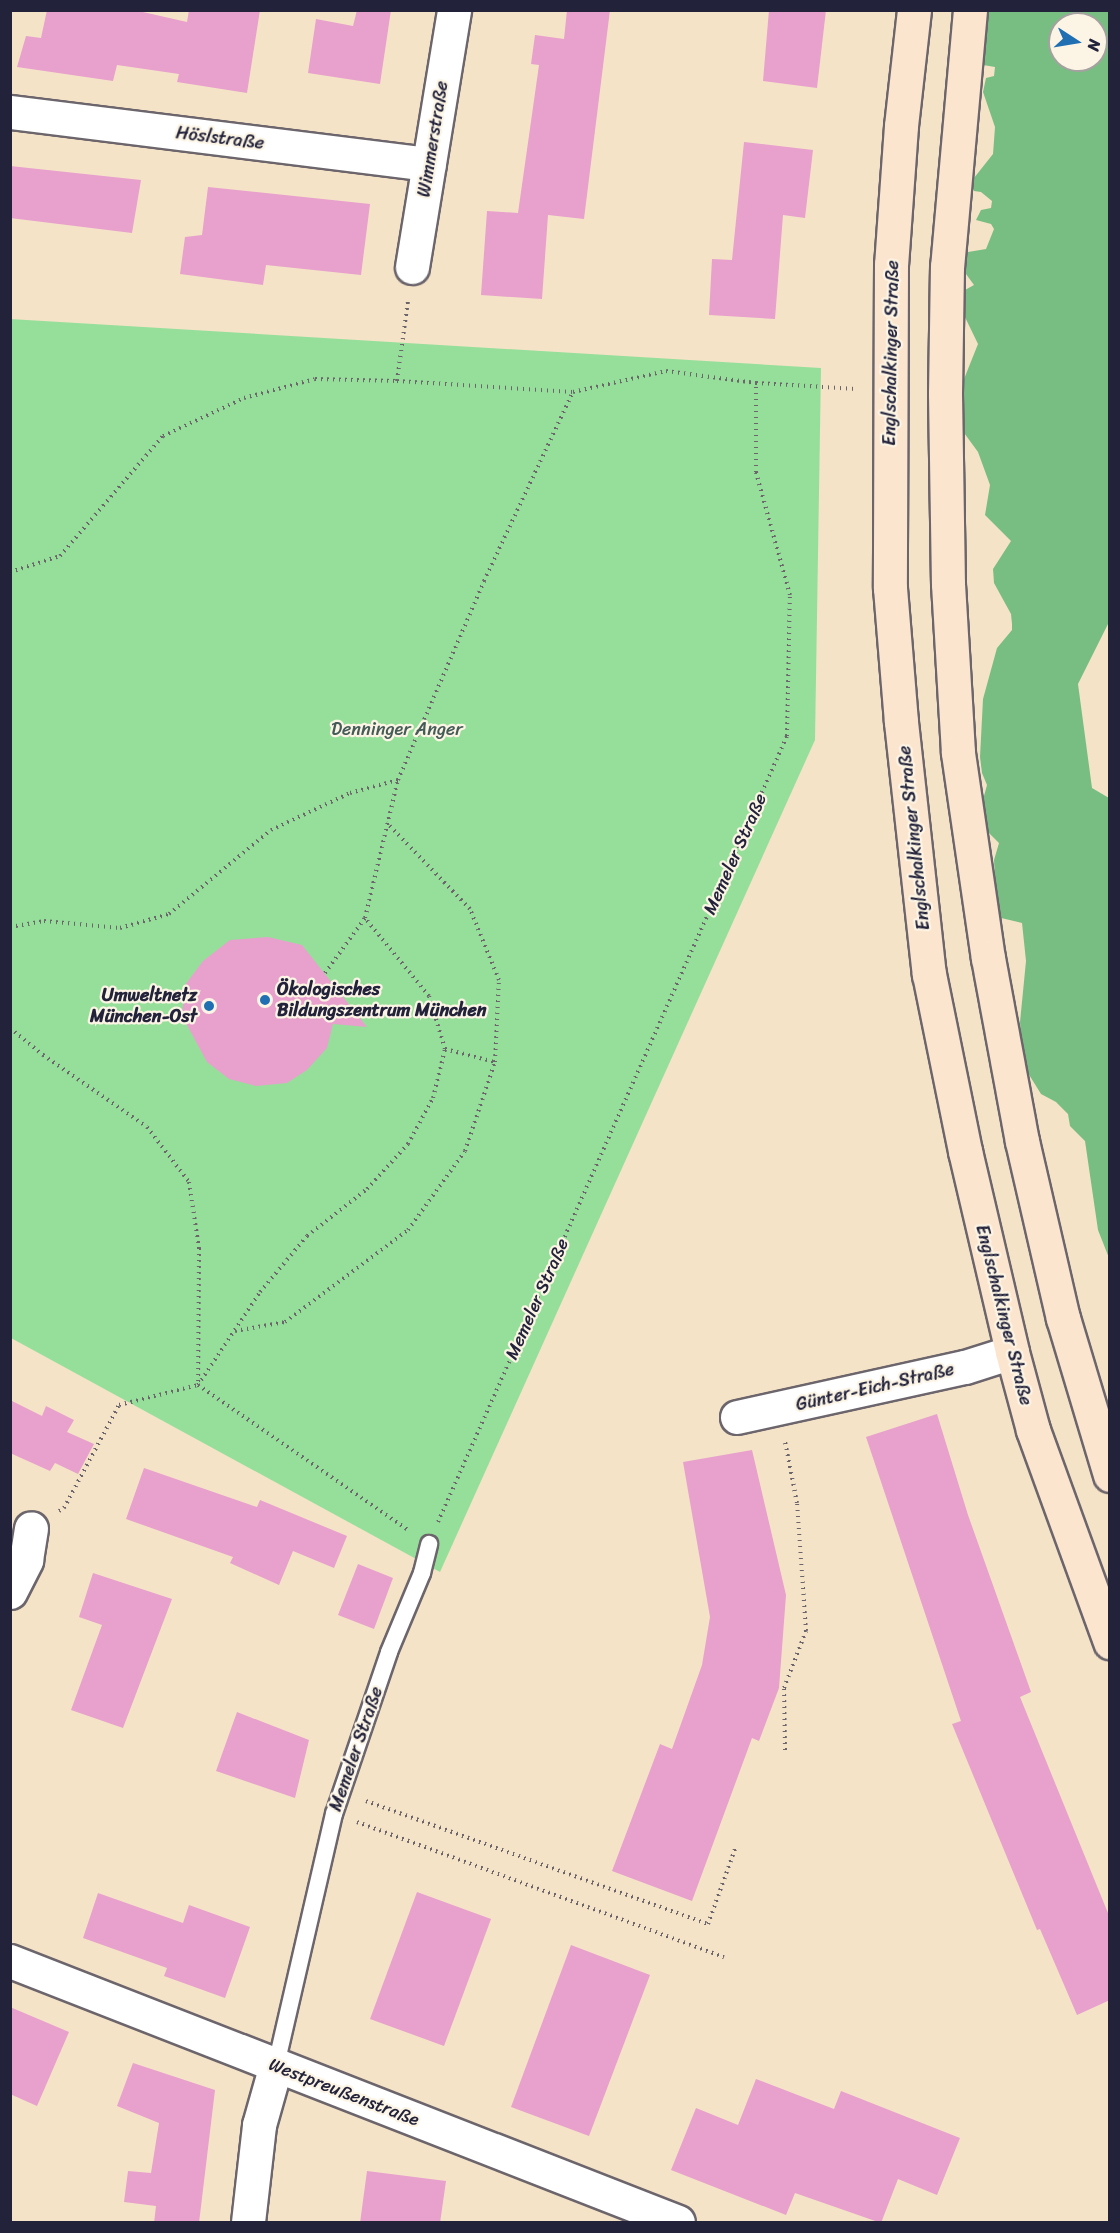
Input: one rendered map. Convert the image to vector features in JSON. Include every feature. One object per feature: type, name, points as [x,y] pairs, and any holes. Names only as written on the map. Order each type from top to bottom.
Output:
[{"type":"main road","name":"Englschalkinger Straße","points":[[914,10],[901,126],[891,264],[890,588],[901,723],[928,974],[964,1151],[1033,1430],[1110,1642]]},
{"type":"main road","points":[[970,10],[948,254],[945,394],[948,584],[958,753],[988,958],[1022,1142],[1063,1318],[1110,1474]]},
{"type":"street","name":"Wimmerstraße","points":[[412,267],[454,10]]},
{"type":"street","name":"Höslstraße","points":[[10,112],[429,164]]},
{"type":"street","name":"Günter-Eich-Straße","points":[[737,1417],[966,1367],[1012,1352]]},
{"type":"street","points":[[10,1592],[26,1560],[31,1528]]},
{"type":"street","name":"Westpreußenstraße","points":[[10,1961],[678,2223]]},
{"type":"street","name":"Memeler Straße","points":[[248,2223],[260,2125],[276,2065]]},
{"type":"lane","name":"Memeler Straße","points":[[276,2065],[334,1814],[389,1652],[422,1573],[429,1544]]},
{"type":"path","points":[[397,381],[412,267]]},
{"type":"path","points":[[10,572],[60,556],[163,436],[244,398],[315,379],[397,381],[573,392],[666,371],[756,383],[890,390]]},
{"type":"path","name":"Memeler Straße","points":[[429,1544],[787,736],[790,595],[756,472],[756,383]]},
{"type":"path","points":[[325,973],[365,918],[398,780],[484,581],[573,392]]},
{"type":"path","points":[[10,927],[44,921],[120,928],[169,914],[272,830],[350,793],[398,780]]},
{"type":"path","points":[[234,1331],[285,1322],[408,1230],[465,1151],[495,1062],[499,980],[470,909],[387,823]]},
{"type":"path","points":[[31,1528],[64,1508],[119,1405],[198,1385],[260,1292],[307,1236],[367,1189],[408,1144],[433,1098],[445,1049],[429,996],[365,918]]},
{"type":"path","points":[[10,1028],[44,1055],[147,1127],[189,1182],[199,1248],[198,1385]]},
{"type":"path","points":[[445,1049],[495,1062]]},
{"type":"path","points":[[198,1385],[429,1544]]},
{"type":"path","points":[[779,1408],[797,1503],[806,1631],[784,1688],[785,1750]]},
{"type":"path","points":[[341,1792],[708,1924],[735,1849]]},
{"type":"path","points":[[334,1814],[724,1957]]},
{"type":"green space","points":[[989,11],[1109,11],[1110,620],[1078,684],[1092,788],[1109,798],[1109,1258],[1098,1230],[1085,1141],[1070,1126],[1068,1114],[1056,1102],[1041,1094],[1023,1065],[1020,1022],[1026,961],[1022,923],[997,917],[994,860],[999,843],[984,828],[981,807],[987,785],[982,773],[980,757],[983,699],[997,648],[1012,630],[1011,614],[994,583],[993,569],[1011,541],[985,515],[990,485],[978,452],[959,426],[956,399],[978,344],[962,311],[965,290],[974,285],[966,274],[963,262],[968,252],[986,249],[994,229],[991,224],[976,220],[981,210],[991,208],[992,201],[981,192],[974,191],[970,183],[993,154],[995,127],[983,92],[986,78],[994,76],[995,67],[983,65],[981,49]]},
{"type":"green space","name":"Denninger Anger","points":[[10,319],[821,368],[815,740],[440,1572],[11,1338]]},
{"type":"building","points":[[47,10],[134,10],[187,22],[189,10],[260,10],[247,93],[177,82],[179,74],[117,65],[113,81],[17,67],[26,36],[41,38]]},
{"type":"building","points":[[357,10],[391,10],[380,84],[308,73],[316,19],[353,26]]},
{"type":"building","points":[[567,10],[610,10],[584,219],[548,215],[542,299],[481,295],[487,211],[518,213],[539,65],[531,64],[535,35],[564,39]]},
{"type":"building","points":[[769,10],[826,10],[817,88],[763,81]]},
{"type":"building","points":[[744,142],[813,150],[805,218],[783,215],[775,319],[709,315],[712,259],[732,260]]},
{"type":"building","points":[[10,166],[141,180],[132,233],[10,218]]},
{"type":"building","points":[[208,187],[370,204],[361,275],[266,265],[263,285],[180,274],[185,237],[202,235]]},
{"type":"building","name":"Ökologisches Bildungszentrum München","points":[[268,937],[302,945],[367,1027],[333,1024],[327,1048],[307,1070],[287,1083],[256,1086],[229,1079],[207,1062],[182,1016],[185,985],[203,961],[230,940]]},
{"type":"building","points":[[10,1400],[42,1416],[46,1406],[74,1420],[67,1432],[94,1444],[78,1474],[55,1463],[50,1471],[10,1453]]},
{"type":"building","points":[[937,1414],[968,1515],[1031,1692],[1020,1697],[1110,1918],[1110,2000],[1077,2015],[1040,1929],[1037,1930],[952,1724],[961,1721],[866,1437]]},
{"type":"building","points":[[752,1450],[786,1595],[779,1688],[759,1741],[752,1738],[692,1901],[612,1871],[660,1744],[672,1749],[702,1665],[710,1617],[683,1462]]},
{"type":"building","points":[[144,1468],[257,1507],[260,1500],[347,1536],[334,1568],[293,1551],[279,1585],[230,1563],[233,1557],[126,1519]]},
{"type":"building","points":[[358,1564],[393,1578],[374,1629],[338,1615]]},
{"type":"building","points":[[93,1573],[172,1599],[123,1728],[71,1710],[102,1625],[79,1617]]},
{"type":"building","points":[[237,1712],[309,1740],[295,1798],[216,1771]]},
{"type":"building","points":[[417,1892],[491,1919],[444,2046],[370,2019]]},
{"type":"building","points":[[98,1893],[183,1923],[189,1905],[250,1927],[225,1998],[164,1976],[167,1968],[83,1938]]},
{"type":"building","points":[[571,1945],[650,1975],[589,2136],[511,2107]]},
{"type":"building","points":[[10,2007],[69,2032],[37,2106],[10,2094]]},
{"type":"building","points":[[133,2063],[215,2090],[199,2223],[154,2223],[156,2206],[124,2202],[128,2171],[151,2173],[159,2123],[117,2106]]},
{"type":"building","points":[[756,2079],[834,2109],[841,2091],[960,2138],[937,2195],[898,2179],[881,2223],[795,2193],[786,2215],[671,2170],[696,2108],[738,2125]]},
{"type":"building","points":[[367,2171],[446,2181],[440,2223],[360,2223]]},
{"type":"place","name":"Ökologisches Bildungszentrum München","points":[[265,1000]]},
{"type":"place","name":"Umweltnetz München-Ost","points":[[209,1006]]}]
